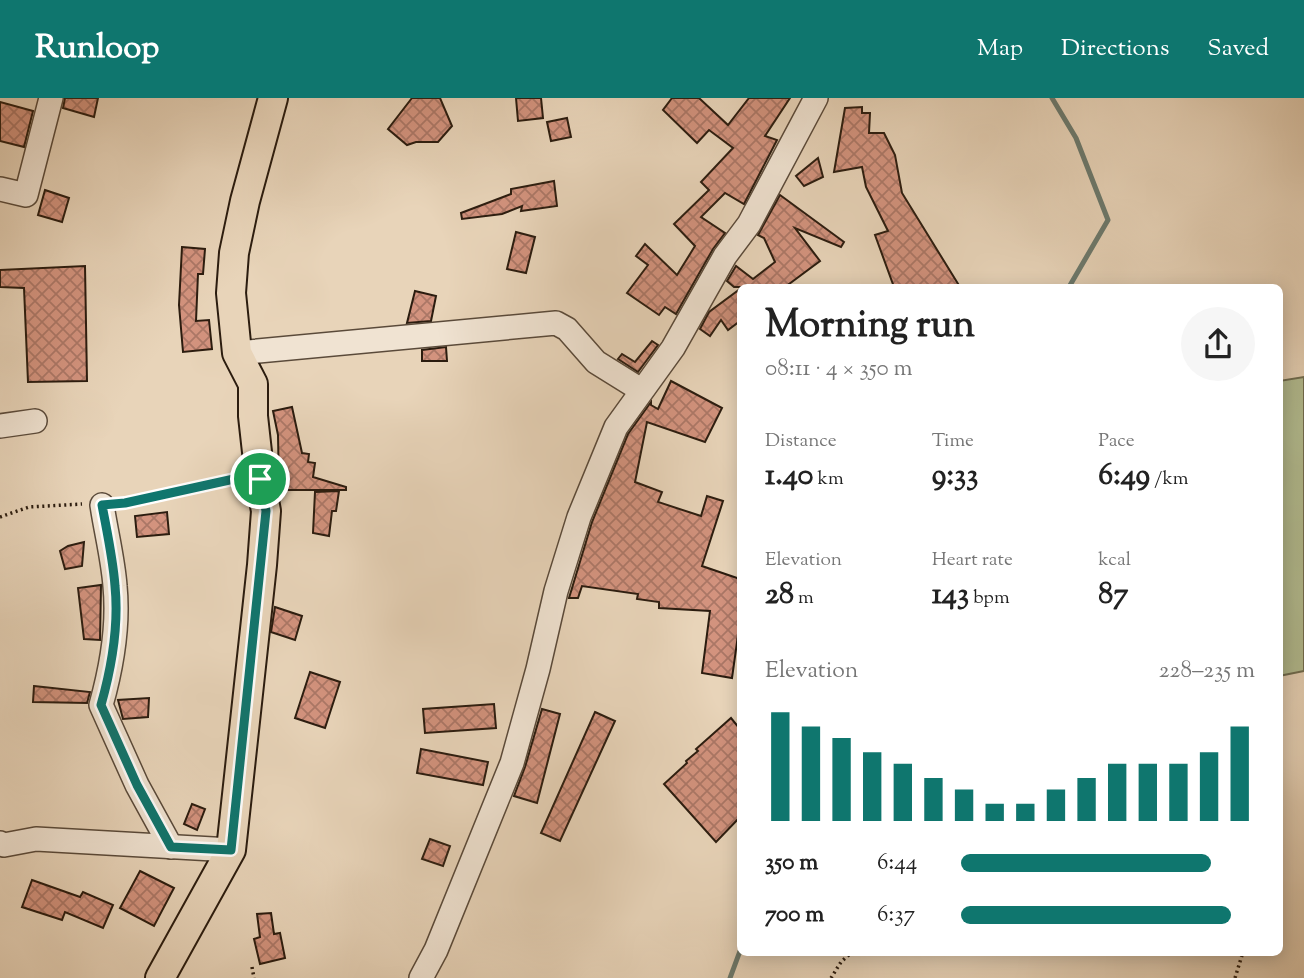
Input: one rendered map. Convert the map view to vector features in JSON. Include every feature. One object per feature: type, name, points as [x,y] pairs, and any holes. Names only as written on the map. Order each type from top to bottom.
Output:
[{"type":"main road","points":[[160,978],[231,850],[266,511],[253,416],[253,384],[237,353],[231,293],[233,253],[244,201],[274,98]]},
{"type":"street","points":[[0,189],[26,195],[51,98]]},
{"type":"street","points":[[421,978],[436,950],[512,763],[556,591],[579,517],[616,427],[673,348],[725,256],[749,224],[816,98]]},
{"type":"street","points":[[237,353],[556,323],[567,329],[596,362],[641,390]]},
{"type":"street","points":[[0,426],[35,421]]},
{"type":"street","points":[[102,505],[115,587],[116,629],[110,673],[101,705],[137,785],[171,847]]},
{"type":"street","points":[[0,843],[4,845],[36,839],[231,850]]},
{"type":"path","points":[[0,517],[29,507],[125,503],[243,477],[260,479]]},
{"type":"path","points":[[831,978],[848,956]]},
{"type":"path","points":[[1235,978],[1242,956]]},
{"type":"path","points":[[252,967],[254,978]]},
{"type":"green space","points":[[1304,377],[1304,671],[1283,675],[1283,380]]},
{"type":"building","points":[[65,98],[98,98],[94,117],[63,108]]},
{"type":"building","points":[[412,98],[440,98],[452,126],[438,142],[416,142],[407,145],[388,129]]},
{"type":"building","points":[[516,98],[541,98],[543,118],[518,121]]},
{"type":"building","points":[[672,98],[699,98],[728,125],[749,98],[790,98],[765,136],[777,140],[744,204],[725,193],[701,217],[725,233],[676,314],[665,307],[659,315],[627,293],[648,265],[636,256],[645,244],[677,275],[695,246],[674,224],[709,190],[701,182],[733,148],[709,130],[697,143],[663,110]]},
{"type":"building","points":[[0,102],[33,111],[24,147],[0,141]]},
{"type":"building","points":[[862,107],[862,113],[870,113],[869,133],[884,133],[895,155],[902,193],[958,284],[893,284],[875,235],[888,231],[866,187],[862,167],[834,172],[845,108]]},
{"type":"building","points":[[567,118],[571,137],[551,141],[547,122]]},
{"type":"building","points":[[818,158],[823,177],[804,186],[796,176]]},
{"type":"building","points":[[554,181],[557,206],[521,211],[522,206],[502,214],[462,219],[461,213],[511,194],[511,189]]},
{"type":"building","points":[[45,190],[69,198],[62,222],[38,215]]},
{"type":"building","points":[[780,195],[844,242],[841,247],[795,228],[820,261],[789,284],[737,284],[737,287],[734,287],[727,281],[736,266],[753,279],[775,262],[764,238],[758,235]]},
{"type":"building","points":[[516,232],[535,237],[526,273],[507,269]]},
{"type":"building","points":[[182,247],[205,249],[203,274],[198,274],[196,321],[209,320],[212,349],[183,352],[179,305]]},
{"type":"building","points":[[85,266],[87,381],[28,382],[24,288],[0,287],[0,270]]},
{"type":"building","points":[[415,291],[436,296],[431,321],[407,323]]},
{"type":"building","points":[[737,291],[737,323],[728,330],[721,320],[710,336],[700,329],[709,312]]},
{"type":"building","points":[[652,341],[658,345],[638,372],[618,359],[622,354],[635,362]]},
{"type":"building","points":[[446,347],[447,361],[422,361],[422,350]]},
{"type":"building","points":[[671,381],[722,408],[705,442],[647,422],[635,482],[662,492],[658,502],[701,516],[707,496],[723,501],[702,566],[737,578],[737,642],[732,678],[702,673],[710,611],[659,608],[659,602],[637,599],[638,594],[582,586],[578,598],[569,598],[592,522],[628,434],[651,402],[651,405],[658,409]]},
{"type":"building","points":[[292,407],[302,453],[309,454],[308,462],[315,463],[313,477],[346,487],[346,490],[279,490],[278,435],[273,411]]},
{"type":"building","points":[[339,491],[336,511],[332,511],[329,536],[313,533],[315,492]]},
{"type":"building","points":[[167,512],[169,534],[137,537],[135,516]]},
{"type":"building","points":[[84,542],[82,566],[65,569],[60,551]]},
{"type":"building","points":[[101,585],[100,640],[84,639],[78,588]]},
{"type":"building","points":[[275,607],[302,616],[295,640],[271,632]]},
{"type":"building","points":[[310,672],[340,682],[325,728],[295,718]]},
{"type":"building","points":[[34,686],[90,692],[87,703],[33,702]]},
{"type":"building","points":[[149,698],[148,717],[123,719],[118,700]]},
{"type":"building","points":[[494,704],[496,728],[425,733],[423,709]]},
{"type":"building","points":[[542,709],[560,714],[537,803],[514,796]]},
{"type":"building","points":[[595,712],[615,721],[560,841],[541,833]]},
{"type":"building","points":[[731,718],[737,725],[737,820],[716,842],[664,784],[698,751],[696,749]]},
{"type":"building","points":[[421,749],[488,762],[483,785],[417,773]]},
{"type":"building","points":[[192,804],[205,809],[197,830],[184,824]]},
{"type":"building","points":[[430,839],[450,846],[443,866],[422,859]]},
{"type":"building","points":[[140,871],[174,888],[154,926],[120,908]]},
{"type":"building","points":[[32,880],[80,897],[83,892],[113,905],[103,928],[65,912],[62,920],[22,907]]},
{"type":"building","points":[[271,913],[274,934],[280,933],[285,958],[260,964],[254,939],[260,937],[257,914]]},
{"type":"waterway","points":[[1052,98],[1076,138],[1108,220],[1071,284]]},
{"type":"waterway","points":[[730,978],[738,956]]},
{"type":"route","points":[[243,477],[260,479],[266,511],[262,565],[231,850],[171,847],[137,785],[101,705],[110,673],[116,629],[115,587],[102,505],[125,503],[243,477]]}]
